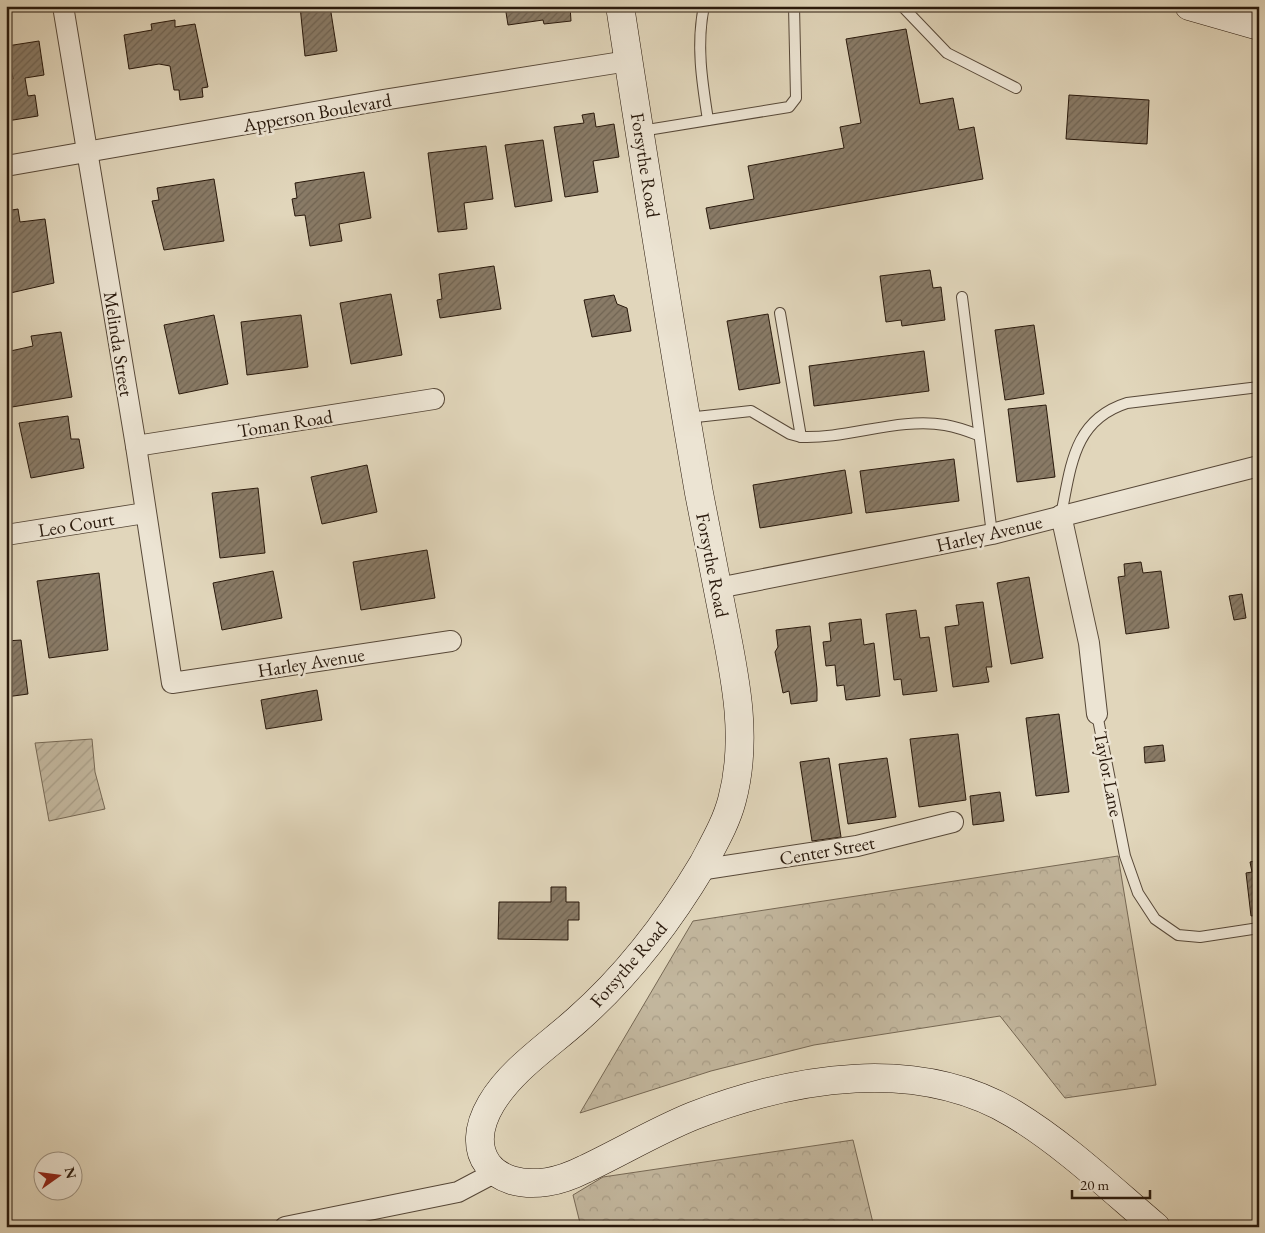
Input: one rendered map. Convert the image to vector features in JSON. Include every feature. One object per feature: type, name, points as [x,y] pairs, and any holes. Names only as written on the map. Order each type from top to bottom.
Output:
[{"type":"street","name":"Melinda Street","points":[[64,6],[136,446],[172,683]]},
{"type":"street","name":"Forsythe Road","points":[[494,1173],[484,1163],[478,1137],[488,1109],[496,1095],[527,1064],[609,990],[654,936],[699,870],[725,824],[732,800],[740,758],[741,732],[738,707],[687,418],[620,6]]},
{"type":"street","points":[[1189,6],[1259,26]]},
{"type":"street","name":"Apperson Boulevard","points":[[6,166],[383,100],[628,61]]},
{"type":"street","name":"Toman Road","points":[[136,446],[434,399]]},
{"type":"street","name":"Harley Avenue","points":[[718,588],[992,534],[1259,466]]},
{"type":"street","name":"Leo Court","points":[[6,535],[145,513]]},
{"type":"street","name":"Taylor Lane","points":[[1060,516],[1089,643],[1097,714]]},
{"type":"street","name":"Harley Avenue","points":[[172,683],[450,641]]},
{"type":"street","name":"Center Street","points":[[699,870],[857,846],[953,822]]},
{"type":"street","points":[[285,1227],[458,1192],[494,1173],[528,1183],[548,1182],[584,1169],[693,1116],[750,1098],[821,1083],[869,1078],[914,1080],[970,1093],[1013,1114],[1064,1149],[1156,1227]]},
{"type":"lane","points":[[704,6],[700,24],[701,76],[708,120]]},
{"type":"lane","points":[[640,131],[789,106],[796,98],[794,6]]},
{"type":"lane","points":[[902,6],[947,53],[1016,88]]},
{"type":"lane","points":[[962,297],[992,534]]},
{"type":"lane","points":[[780,313],[801,437]]},
{"type":"lane","points":[[1060,516],[1071,465],[1081,436],[1096,418],[1113,407],[1127,403],[1259,387]]},
{"type":"lane","points":[[687,418],[751,411],[790,434],[801,437],[823,438],[927,423],[945,425],[978,435]]},
{"type":"lane","name":"Taylor Lane","points":[[1097,714],[1125,856],[1138,893],[1155,918],[1178,935],[1200,937],[1259,928]]},
{"type":"green space","points":[[92,739],[95,772],[105,809],[49,821],[35,743]]},
{"type":"green space","points":[[1118,856],[1156,1085],[1065,1098],[1000,1016],[814,1045],[711,1071],[580,1113],[693,921]]},
{"type":"green space","points":[[853,1140],[874,1227],[581,1227],[573,1195],[603,1177]]},
{"type":"building","points":[[300,6],[330,6],[337,51],[305,56]]},
{"type":"building","points":[[505,6],[570,6],[571,21],[544,24],[543,20],[508,25]]},
{"type":"building","points":[[175,20],[175,27],[195,24],[208,87],[202,88],[203,97],[180,100],[179,90],[174,90],[170,66],[159,64],[129,69],[124,35],[152,30],[151,24]]},
{"type":"building","points":[[906,29],[920,104],[953,98],[959,130],[974,127],[983,179],[710,229],[706,208],[754,199],[748,166],[844,148],[840,127],[861,123],[846,39]]},
{"type":"building","points":[[39,41],[44,75],[25,78],[28,96],[35,95],[38,116],[7,121],[6,80],[13,79],[7,46]]},
{"type":"building","points":[[1069,95],[1149,100],[1147,144],[1066,139]]},
{"type":"building","points":[[594,113],[596,127],[614,124],[619,157],[593,161],[598,192],[565,197],[554,127],[584,123],[582,115]]},
{"type":"building","points":[[543,140],[552,201],[515,207],[505,145]]},
{"type":"building","points":[[486,146],[493,199],[464,203],[467,229],[438,232],[428,153]]},
{"type":"building","points":[[364,172],[371,218],[339,224],[342,241],[310,246],[305,215],[295,216],[292,199],[297,198],[295,183]]},
{"type":"building","points":[[214,179],[224,241],[164,250],[152,201],[159,200],[157,188]]},
{"type":"building","points":[[18,209],[20,222],[45,219],[54,283],[6,294],[6,211]]},
{"type":"building","points":[[494,266],[501,309],[440,318],[437,300],[442,299],[439,274]]},
{"type":"building","points":[[930,270],[933,288],[941,287],[945,320],[902,326],[901,320],[886,322],[880,276]]},
{"type":"building","points":[[391,294],[402,355],[351,364],[340,303]]},
{"type":"building","points":[[614,295],[617,304],[627,308],[631,331],[592,337],[584,300]]},
{"type":"building","points":[[768,314],[780,383],[739,390],[727,321]]},
{"type":"building","points":[[214,315],[228,384],[179,394],[164,325]]},
{"type":"building","points":[[301,315],[308,367],[247,375],[241,322]]},
{"type":"building","points":[[1034,325],[1044,394],[1005,400],[995,330]]},
{"type":"building","points":[[61,332],[72,397],[6,408],[6,352],[33,346],[31,336]]},
{"type":"building","points":[[924,351],[929,391],[814,406],[809,366]]},
{"type":"building","points":[[1046,405],[1055,477],[1017,482],[1008,409]]},
{"type":"building","points":[[68,416],[71,439],[79,439],[84,468],[31,478],[19,423]]},
{"type":"building","points":[[954,459],[959,501],[866,513],[860,471]]},
{"type":"building","points":[[367,465],[377,512],[322,524],[311,477]]},
{"type":"building","points":[[845,470],[852,513],[760,528],[753,485]]},
{"type":"building","points":[[258,488],[265,553],[220,558],[212,493]]},
{"type":"building","points":[[427,550],[435,598],[361,610],[353,562]]},
{"type":"building","points":[[1141,562],[1143,573],[1161,571],[1169,628],[1126,634],[1118,577],[1125,576],[1124,564]]},
{"type":"building","points":[[273,571],[282,618],[222,630],[213,583]]},
{"type":"building","points":[[99,573],[108,650],[49,658],[37,581]]},
{"type":"building","points":[[1029,577],[1043,658],[1011,664],[997,583]]},
{"type":"building","points":[[1242,594],[1246,618],[1234,620],[1229,596]]},
{"type":"building","points":[[983,602],[992,667],[986,667],[989,682],[953,687],[945,627],[959,625],[956,605]]},
{"type":"building","points":[[916,610],[920,638],[929,637],[937,691],[903,695],[901,679],[894,680],[886,614]]},
{"type":"building","points":[[861,619],[864,645],[874,643],[880,696],[846,700],[844,685],[837,686],[835,665],[826,666],[823,642],[831,641],[829,623]]},
{"type":"building","points":[[810,626],[817,701],[791,704],[789,691],[783,693],[775,652],[778,647],[776,630]]},
{"type":"building","points":[[21,640],[28,694],[6,697],[6,641]]},
{"type":"building","points":[[317,690],[322,720],[266,729],[261,700]]},
{"type":"building","points":[[1059,714],[1069,792],[1036,796],[1026,718]]},
{"type":"building","points":[[958,734],[966,800],[919,807],[910,739]]},
{"type":"building","points":[[1163,745],[1165,761],[1145,763],[1144,747]]},
{"type":"building","points":[[829,758],[841,837],[812,841],[800,762]]},
{"type":"building","points":[[887,758],[896,817],[848,824],[839,764]]},
{"type":"building","points":[[1000,792],[1004,821],[973,825],[970,796]]},
{"type":"building","points":[[1259,860],[1259,915],[1251,916],[1246,873],[1252,872],[1250,862]]},
{"type":"building","points":[[551,887],[566,887],[566,902],[579,902],[579,920],[568,920],[568,940],[498,939],[499,902],[551,902]]}]
